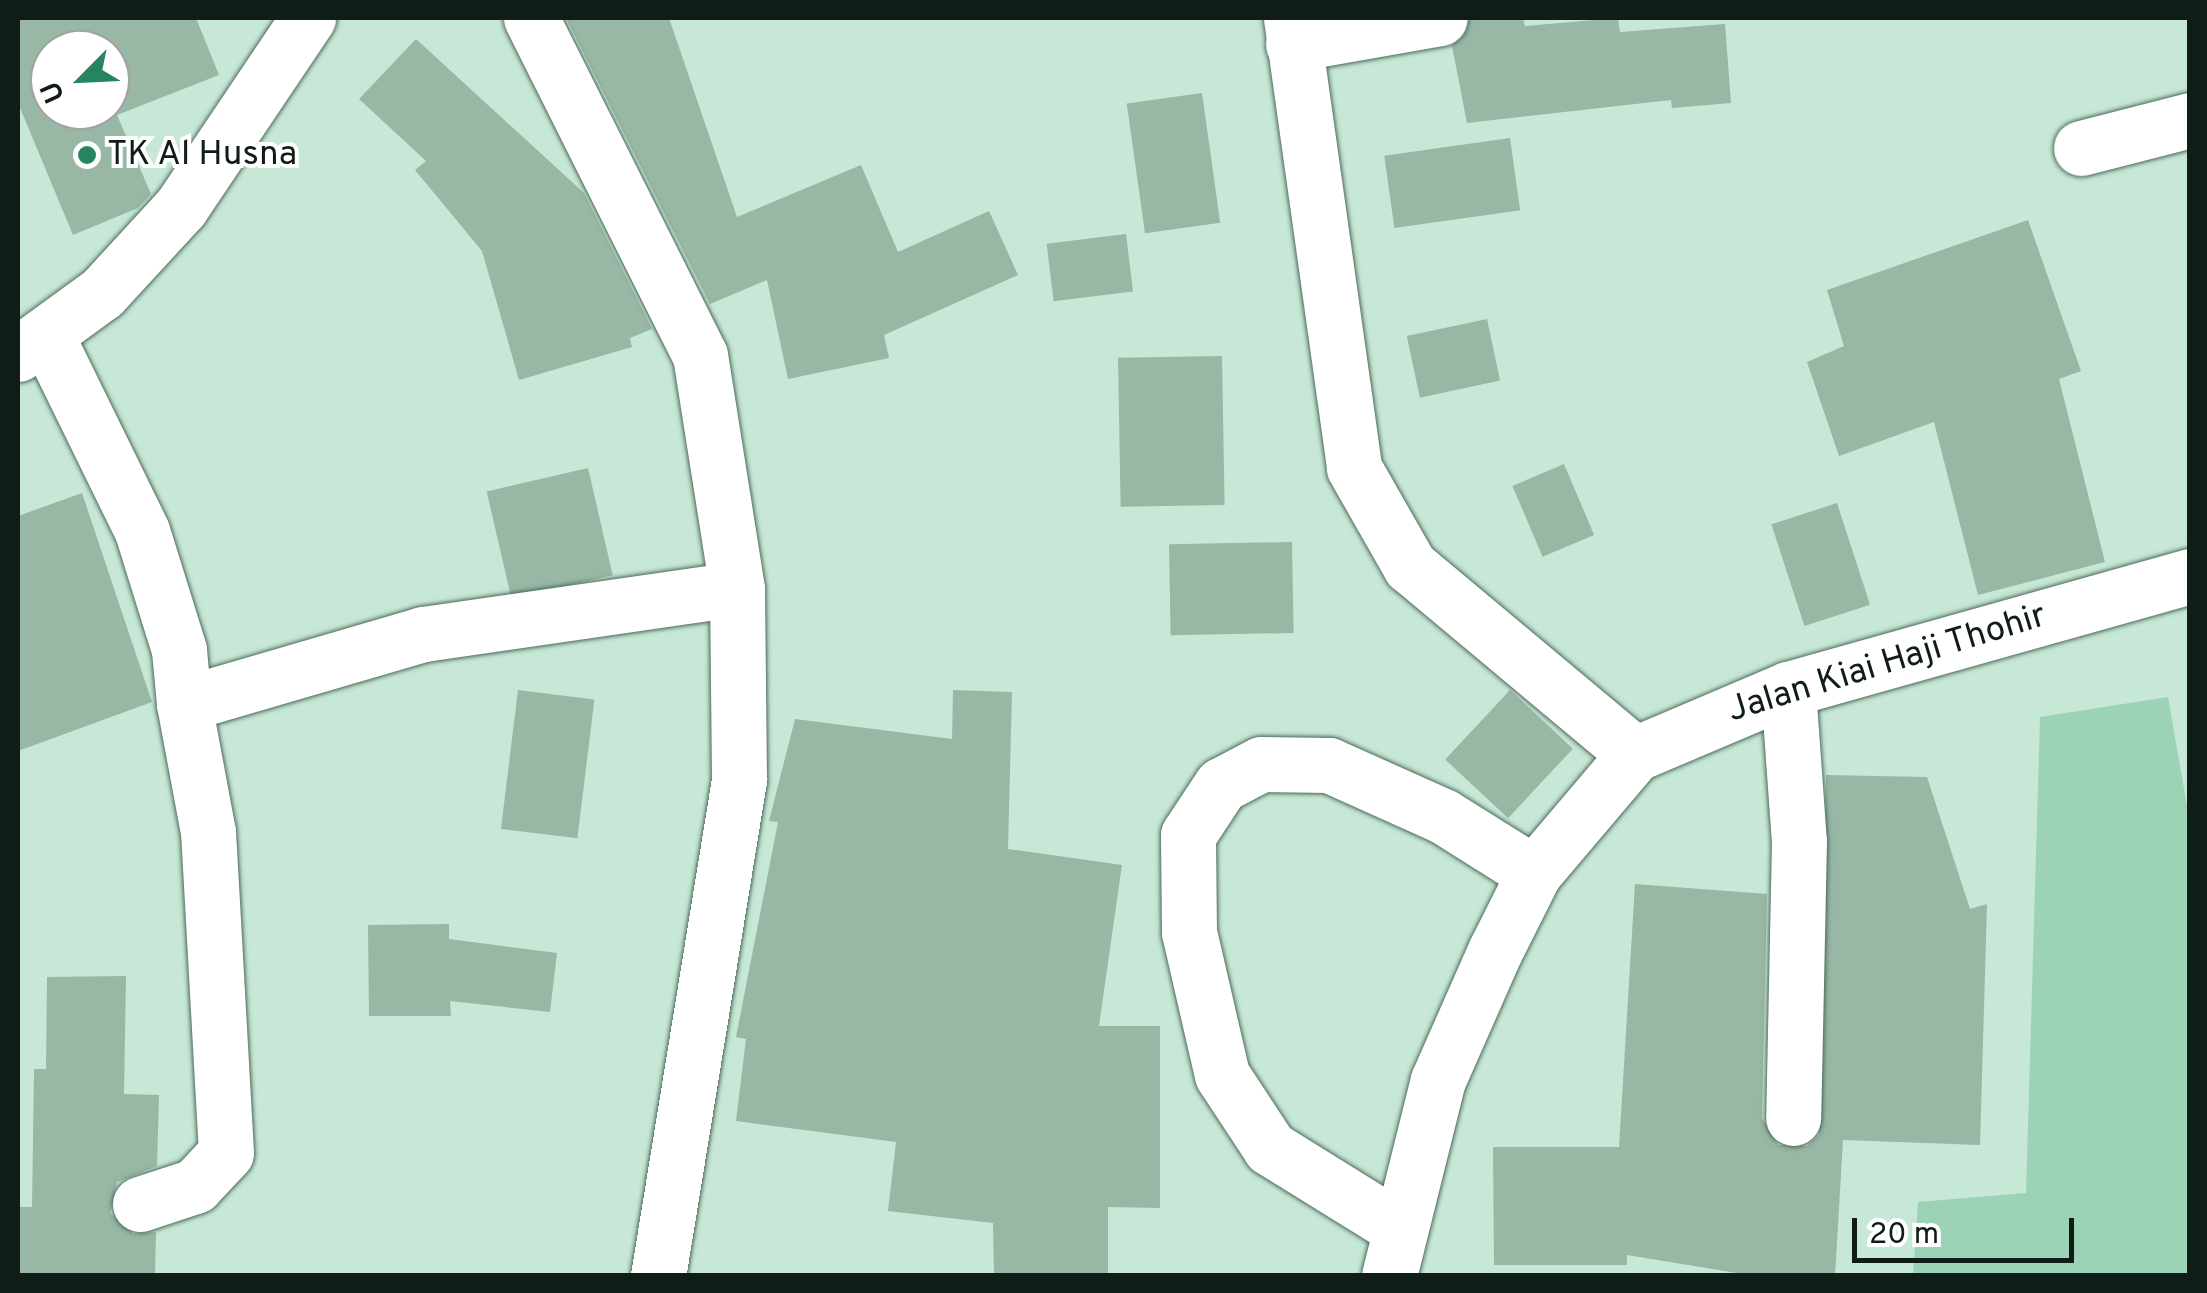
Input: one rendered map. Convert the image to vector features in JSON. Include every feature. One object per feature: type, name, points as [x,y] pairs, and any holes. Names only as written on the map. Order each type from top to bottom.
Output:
[{"type":"street","points":[[140,1204],[195,1186],[226,1152],[208,832],[184,704],[179,650],[142,531],[32,345],[102,293],[180,206],[308,18]]},
{"type":"street","points":[[531,18],[694,336],[737,588],[739,780],[658,1276]]},
{"type":"street","points":[[1440,18],[1292,30],[1338,402],[1376,514],[1410,566],[1635,754]]},
{"type":"street","points":[[2080,148],[2190,120]]},
{"type":"street","name":"Jalan Kiai Haji Thohir","points":[[1394,1252],[1438,1080],[1534,873],[1635,754],[1788,688],[2190,576]]},
{"type":"street","points":[[184,704],[424,634],[737,588]]},
{"type":"street","points":[[1788,688],[1799,841],[1793,1118]]},
{"type":"street","points":[[1394,1252],[1270,1148],[1222,1075],[1189,932],[1188,835],[1221,785],[1261,764],[1329,765],[1444,816],[1534,873]]},
{"type":"green space","points":[[2168,697],[2190,823],[2189,1275],[1913,1275],[1918,1202],[2026,1193],[2040,717]]},
{"type":"building","name":"TK Al Husna","points":[[18,18],[196,18],[219,75],[130,110],[130,30],[30,30],[30,130],[123,130],[151,194],[138,208],[73,235],[18,103]]},
{"type":"building","points":[[566,18],[669,18],[737,217],[861,165],[898,252],[989,211],[1018,275],[884,335],[889,358],[788,379],[767,280],[710,304]]},
{"type":"building","points":[[1470,18],[1523,18],[1525,26],[1618,18],[1620,32],[1725,24],[1731,103],[1672,108],[1671,100],[1467,123],[1452,46]]},
{"type":"building","points":[[416,39],[584,193],[652,329],[630,338],[632,347],[519,380],[482,251],[415,170],[426,161],[359,99]]},
{"type":"building","points":[[1202,93],[1220,223],[1145,233],[1127,104]]},
{"type":"building","points":[[1510,138],[1520,210],[1394,228],[1384,156]]},
{"type":"building","points":[[2028,220],[2081,371],[2059,379],[2105,562],[1978,595],[1934,422],[1839,456],[1807,362],[1844,346],[1827,290]]},
{"type":"building","points":[[1126,234],[1133,292],[1054,301],[1047,244]]},
{"type":"building","points":[[1487,319],[1500,381],[1420,398],[1407,336]]},
{"type":"building","points":[[1222,356],[1225,505],[1121,507],[1118,358]]},
{"type":"building","points":[[1564,464],[1594,535],[1543,557],[1512,486]]},
{"type":"building","points":[[588,468],[613,575],[511,599],[487,491]]},
{"type":"building","points":[[82,493],[152,702],[18,751],[18,516]]},
{"type":"building","points":[[1837,503],[1870,605],[1804,626],[1771,524]]},
{"type":"building","points":[[1292,542],[1294,633],[1171,635],[1169,544]]},
{"type":"building","points":[[518,690],[594,699],[577,838],[501,829]]},
{"type":"building","points":[[953,690],[1012,692],[1008,849],[1122,865],[1099,1026],[1160,1026],[1160,1208],[1108,1207],[1108,1276],[994,1276],[993,1223],[888,1211],[896,1142],[736,1121],[746,1039],[736,1037],[778,822],[769,821],[795,719],[952,739]]},
{"type":"building","points":[[1510,690],[1573,749],[1508,818],[1445,759]]},
{"type":"building","points":[[1826,775],[1927,777],[1970,909],[1987,904],[1980,1145],[1843,1140],[1835,1276],[1755,1276],[1627,1255],[1627,1265],[1494,1265],[1493,1147],[1619,1147],[1635,884],[1767,894],[1762,1118],[1778,1145],[1807,1146],[1819,1135]]},
{"type":"building","points":[[449,924],[449,939],[557,953],[550,1012],[450,1001],[451,1016],[369,1016],[368,925]]},
{"type":"building","points":[[126,976],[124,1094],[159,1095],[157,1166],[117,1182],[110,1213],[133,1234],[156,1232],[155,1276],[18,1276],[18,1207],[32,1207],[34,1069],[46,1069],[47,977]]},
{"type":"place","name":"TK Al Husna","points":[[87,155]]}]
